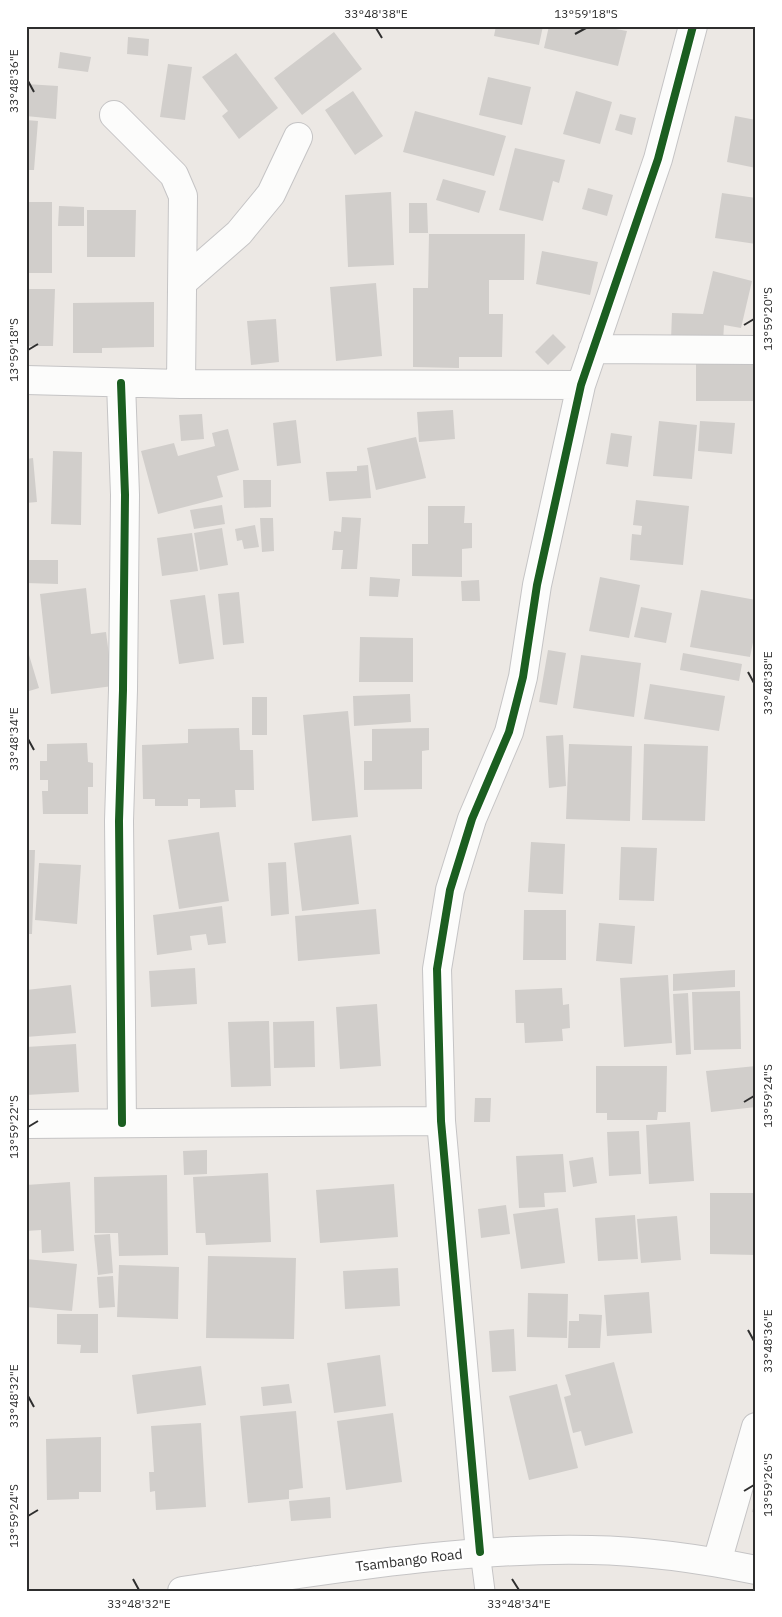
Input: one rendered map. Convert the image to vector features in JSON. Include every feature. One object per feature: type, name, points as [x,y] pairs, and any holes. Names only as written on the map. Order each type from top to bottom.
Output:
[{"type":"street","points":[[480,1552],[441,1121],[437,969],[450,890],[472,819],[509,732],[521,686],[537,585],[581,385],[658,159],[693,26]]},
{"type":"street","points":[[114,115],[174,175],[183,196],[181,384]]},
{"type":"street","points":[[183,282],[239,233],[271,194],[298,137]]},
{"type":"street","points":[[593,348],[756,350]]},
{"type":"street","points":[[26,380],[181,384],[581,385]]},
{"type":"street","points":[[121,383],[125,496],[123,690],[119,821],[122,1123]]},
{"type":"street","points":[[26,1124],[441,1121]]},
{"type":"street","points":[[717,1562],[756,1427]]},
{"type":"street","name":"Tsambango Road","points":[[182,1591],[405,1560],[480,1552],[592,1550],[646,1553],[717,1562],[756,1570]]},
{"type":"lane","points":[[480,1552],[485,1591]]},
{"type":"building","points":[[496,26],[543,26],[539,45],[494,36]]},
{"type":"building","points":[[549,26],[617,26],[616,29],[627,31],[618,66],[544,48]]},
{"type":"building","points":[[334,32],[362,69],[302,115],[274,78]]},
{"type":"building","points":[[128,37],[149,39],[148,56],[127,54]]},
{"type":"building","points":[[60,52],[91,57],[88,72],[58,68]]},
{"type":"building","points":[[236,53],[278,108],[239,139],[222,116],[228,111],[202,77]]},
{"type":"building","points":[[168,64],[192,67],[185,120],[160,117]]},
{"type":"building","points":[[488,77],[531,87],[522,125],[479,115]]},
{"type":"building","points":[[26,84],[58,86],[56,119],[26,116]]},
{"type":"building","points":[[353,91],[383,136],[355,155],[325,110]]},
{"type":"building","points":[[576,91],[612,102],[600,144],[563,134]]},
{"type":"building","points":[[415,111],[506,136],[494,176],[403,152]]},
{"type":"building","points":[[620,114],[636,118],[632,135],[615,130]]},
{"type":"building","points":[[735,116],[756,120],[756,168],[727,162]]},
{"type":"building","points":[[26,120],[38,121],[34,170],[26,170]]},
{"type":"building","points":[[515,148],[565,160],[559,183],[553,181],[543,221],[499,210]]},
{"type":"building","points":[[443,179],[486,191],[479,213],[436,200]]},
{"type":"building","points":[[588,188],[613,195],[607,216],[582,209]]},
{"type":"building","points":[[391,192],[394,265],[348,267],[345,195]]},
{"type":"building","points":[[722,193],[756,198],[756,244],[715,238]]},
{"type":"building","points":[[26,202],[52,202],[52,273],[26,273]]},
{"type":"building","points":[[409,203],[427,203],[428,233],[409,233]]},
{"type":"building","points":[[59,206],[84,207],[84,226],[58,226]]},
{"type":"building","points":[[87,210],[136,210],[135,257],[87,257]]},
{"type":"building","points":[[429,234],[525,234],[524,280],[489,280],[489,314],[503,314],[502,357],[459,357],[459,368],[413,367],[413,288],[428,288]]},
{"type":"building","points":[[542,251],[598,262],[590,295],[536,284]]},
{"type":"building","points":[[713,271],[752,281],[741,328],[724,325],[723,342],[671,340],[672,313],[703,314]]},
{"type":"building","points":[[376,283],[382,356],[336,361],[330,287]]},
{"type":"building","points":[[26,289],[55,289],[53,346],[26,346]]},
{"type":"building","points":[[154,302],[154,347],[102,348],[102,353],[73,353],[73,303]]},
{"type":"building","points":[[276,319],[279,362],[251,365],[247,321]]},
{"type":"building","points":[[553,334],[566,347],[548,365],[535,352]]},
{"type":"building","points":[[696,359],[754,359],[753,401],[696,401]]},
{"type":"building","points":[[453,410],[455,439],[419,442],[417,412]]},
{"type":"building","points":[[202,414],[204,439],[181,441],[179,415]]},
{"type":"building","points":[[296,420],[301,463],[277,466],[273,423]]},
{"type":"building","points":[[659,421],[697,425],[692,479],[653,476]]},
{"type":"building","points":[[700,421],[735,423],[732,454],[698,451]]},
{"type":"building","points":[[228,429],[239,470],[217,476],[223,497],[158,514],[141,451],[174,443],[178,456],[215,446],[212,433]]},
{"type":"building","points":[[611,433],[632,436],[628,467],[606,464]]},
{"type":"building","points":[[416,437],[426,478],[376,490],[367,448]]},
{"type":"building","points":[[53,451],[82,452],[81,525],[51,524]]},
{"type":"building","points":[[33,458],[37,502],[26,503],[26,459]]},
{"type":"building","points":[[368,465],[371,498],[329,501],[326,472],[357,471],[357,466]]},
{"type":"building","points":[[243,480],[271,480],[271,507],[244,508]]},
{"type":"building","points":[[636,500],[689,506],[683,565],[630,560],[632,534],[641,535],[642,526],[633,525]]},
{"type":"building","points":[[222,505],[225,524],[194,529],[190,510]]},
{"type":"building","points":[[428,506],[465,506],[464,523],[472,523],[472,548],[462,549],[462,577],[412,576],[412,544],[428,544]]},
{"type":"building","points":[[342,517],[361,518],[357,569],[341,569],[343,550],[332,550],[334,531],[341,532]]},
{"type":"building","points":[[260,518],[273,518],[274,551],[262,552]]},
{"type":"building","points":[[255,525],[259,547],[244,549],[242,540],[237,541],[235,529]]},
{"type":"building","points":[[222,528],[228,565],[200,570],[194,533]]},
{"type":"building","points":[[192,533],[198,571],[162,576],[157,538]]},
{"type":"building","points":[[26,560],[58,560],[58,584],[26,583]]},
{"type":"building","points":[[370,577],[400,579],[398,597],[369,596]]},
{"type":"building","points":[[600,577],[640,585],[629,638],[589,631]]},
{"type":"building","points":[[479,580],[480,601],[462,601],[461,581]]},
{"type":"building","points":[[86,588],[91,634],[106,632],[113,686],[51,694],[40,594]]},
{"type":"building","points":[[701,590],[756,600],[756,628],[750,657],[690,647]]},
{"type":"building","points":[[239,592],[244,643],[223,645],[218,594]]},
{"type":"building","points":[[205,595],[214,659],[179,664],[170,600]]},
{"type":"building","points":[[641,607],[672,613],[666,643],[634,637]]},
{"type":"building","points":[[360,637],[413,638],[413,682],[359,682]]},
{"type":"building","points":[[26,645],[39,688],[26,692]]},
{"type":"building","points":[[548,650],[566,653],[557,705],[539,702]]},
{"type":"building","points":[[683,653],[742,664],[739,681],[680,670]]},
{"type":"building","points":[[581,655],[641,663],[634,717],[573,708]]},
{"type":"building","points":[[650,684],[725,696],[719,731],[644,719]]},
{"type":"building","points":[[410,694],[411,722],[354,726],[353,696]]},
{"type":"building","points":[[252,697],[267,697],[267,735],[252,735]]},
{"type":"building","points":[[348,711],[358,817],[312,821],[303,715]]},
{"type":"building","points":[[239,728],[240,750],[253,750],[254,790],[235,790],[236,807],[200,808],[200,799],[188,799],[188,806],[155,806],[155,799],[143,799],[142,745],[188,743],[188,729]]},
{"type":"building","points":[[429,728],[429,750],[422,751],[422,789],[364,790],[364,761],[372,761],[372,729]]},
{"type":"building","points":[[563,735],[566,786],[549,788],[546,736]]},
{"type":"building","points":[[87,743],[88,762],[93,763],[93,787],[88,787],[88,814],[43,814],[42,791],[48,791],[48,780],[40,780],[40,761],[47,761],[47,744]]},
{"type":"building","points":[[569,744],[632,746],[630,821],[566,819]]},
{"type":"building","points":[[644,744],[708,746],[705,821],[642,820]]},
{"type":"building","points":[[219,832],[229,901],[179,909],[168,840]]},
{"type":"building","points":[[351,835],[359,904],[302,911],[294,843]]},
{"type":"building","points":[[531,842],[565,844],[563,894],[528,892]]},
{"type":"building","points":[[621,847],[657,848],[654,901],[619,900]]},
{"type":"building","points":[[26,850],[35,850],[32,934],[26,934]]},
{"type":"building","points":[[286,862],[289,914],[271,916],[268,863]]},
{"type":"building","points":[[39,863],[81,865],[77,924],[35,920]]},
{"type":"building","points":[[222,906],[226,943],[208,945],[206,934],[190,936],[192,950],[157,955],[153,915]]},
{"type":"building","points":[[376,909],[380,954],[298,961],[295,916]]},
{"type":"building","points":[[524,910],[566,910],[566,960],[523,960]]},
{"type":"building","points":[[599,923],[635,926],[632,964],[596,961]]},
{"type":"building","points":[[195,968],[197,1004],[151,1007],[149,971]]},
{"type":"building","points":[[735,970],[735,987],[673,991],[673,974]]},
{"type":"building","points":[[668,975],[672,1043],[624,1047],[620,978]]},
{"type":"building","points":[[71,985],[76,1033],[26,1037],[26,990]]},
{"type":"building","points":[[562,988],[563,1005],[569,1004],[570,1028],[562,1029],[563,1041],[525,1043],[524,1023],[516,1023],[515,990]]},
{"type":"building","points":[[740,991],[741,1049],[694,1050],[692,992]]},
{"type":"building","points":[[688,993],[691,1054],[676,1055],[673,994]]},
{"type":"building","points":[[377,1004],[381,1066],[340,1069],[336,1007]]},
{"type":"building","points":[[269,1021],[271,1086],[231,1087],[228,1022]]},
{"type":"building","points":[[314,1021],[315,1067],[274,1068],[273,1022]]},
{"type":"building","points":[[76,1044],[79,1092],[26,1095],[26,1047]]},
{"type":"building","points":[[596,1066],[667,1066],[666,1112],[658,1112],[657,1120],[607,1120],[607,1113],[596,1113]]},
{"type":"building","points":[[756,1066],[756,1107],[711,1112],[706,1071]]},
{"type":"building","points":[[475,1098],[491,1098],[490,1122],[474,1122]]},
{"type":"building","points":[[690,1122],[694,1181],[649,1184],[646,1125]]},
{"type":"building","points":[[639,1131],[641,1174],[609,1176],[607,1132]]},
{"type":"building","points":[[207,1150],[207,1174],[184,1175],[183,1151]]},
{"type":"building","points":[[563,1154],[566,1192],[544,1193],[545,1207],[519,1208],[516,1156]]},
{"type":"building","points":[[593,1157],[597,1183],[573,1187],[569,1161]]},
{"type":"building","points":[[268,1173],[271,1242],[206,1245],[205,1233],[196,1233],[193,1177]]},
{"type":"building","points":[[167,1175],[168,1255],[119,1256],[118,1233],[95,1233],[94,1177]]},
{"type":"building","points":[[70,1182],[74,1251],[42,1253],[41,1230],[26,1231],[26,1185]]},
{"type":"building","points":[[394,1184],[398,1237],[320,1243],[316,1190]]},
{"type":"building","points":[[710,1193],[756,1193],[756,1255],[710,1254]]},
{"type":"building","points":[[506,1205],[510,1234],[481,1238],[478,1209]]},
{"type":"building","points":[[558,1208],[565,1263],[521,1269],[513,1214]]},
{"type":"building","points":[[635,1215],[638,1259],[598,1261],[595,1218]]},
{"type":"building","points":[[677,1216],[681,1260],[641,1263],[637,1219]]},
{"type":"building","points":[[110,1234],[113,1273],[98,1275],[94,1235]]},
{"type":"building","points":[[208,1256],[296,1258],[294,1339],[206,1338]]},
{"type":"building","points":[[26,1259],[77,1264],[72,1311],[26,1307]]},
{"type":"building","points":[[119,1265],[179,1267],[178,1319],[117,1317]]},
{"type":"building","points":[[398,1268],[400,1306],[345,1309],[343,1271]]},
{"type":"building","points":[[113,1276],[115,1307],[99,1308],[97,1277]]},
{"type":"building","points":[[649,1292],[652,1333],[607,1336],[604,1295]]},
{"type":"building","points":[[528,1293],[568,1294],[567,1338],[527,1337]]},
{"type":"building","points":[[57,1314],[98,1314],[98,1353],[80,1353],[81,1345],[57,1344]]},
{"type":"building","points":[[579,1314],[602,1315],[600,1348],[568,1348],[569,1321],[579,1321]]},
{"type":"building","points":[[514,1329],[516,1371],[492,1372],[489,1331]]},
{"type":"building","points":[[380,1355],[386,1406],[334,1413],[327,1363]]},
{"type":"building","points":[[614,1362],[633,1433],[585,1446],[581,1431],[573,1433],[564,1397],[571,1395],[565,1375]]},
{"type":"building","points":[[201,1366],[206,1405],[137,1414],[132,1375]]},
{"type":"building","points":[[289,1384],[292,1403],[263,1406],[261,1387]]},
{"type":"building","points":[[557,1384],[578,1468],[529,1480],[509,1396]]},
{"type":"building","points":[[296,1411],[303,1488],[289,1490],[289,1499],[248,1503],[240,1416]]},
{"type":"building","points":[[393,1413],[402,1482],[346,1490],[337,1421]]},
{"type":"building","points":[[201,1423],[206,1507],[156,1510],[155,1491],[150,1492],[149,1472],[154,1472],[151,1426]]},
{"type":"building","points":[[101,1437],[101,1492],[79,1492],[79,1499],[47,1500],[46,1439]]},
{"type":"building","points":[[330,1497],[331,1518],[291,1521],[289,1501]]},
{"type":"building","points":[[756,1501],[756,1513],[752,1512]]},
{"type":"cycle path","points":[[480,1552],[441,1121],[437,969],[450,890],[472,819],[509,732],[523,677],[537,585],[581,385],[658,159],[693,26]]},
{"type":"cycle path","points":[[121,383],[125,495],[123,690],[119,821],[122,1123]]}]
